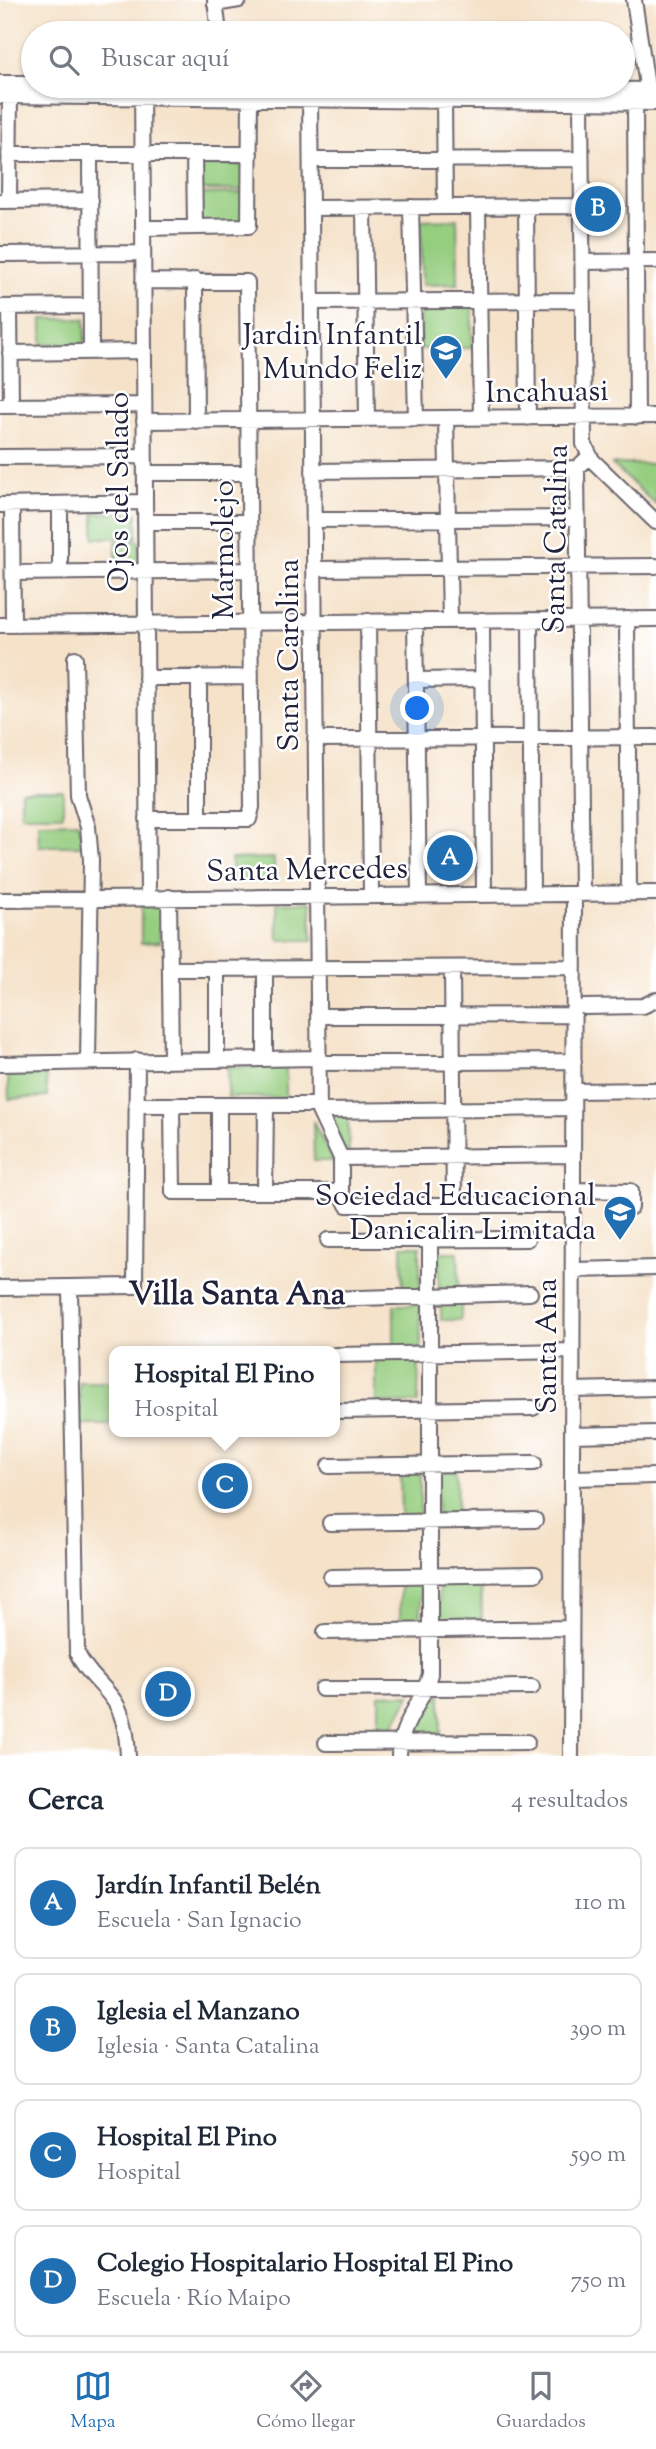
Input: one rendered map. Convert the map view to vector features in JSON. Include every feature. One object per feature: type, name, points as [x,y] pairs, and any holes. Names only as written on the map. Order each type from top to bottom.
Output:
[{"type":"street","points":[[217,21],[215,2],[239,0]]},
{"type":"street","points":[[634,0],[649,98],[636,261],[637,417]]},
{"type":"street","points":[[0,83],[21,83]]},
{"type":"street","points":[[5,96],[9,154],[5,201],[91,200]]},
{"type":"street","name":"Ojos del Salado","points":[[142,98],[148,898]]},
{"type":"street","points":[[143,228],[249,226],[250,98]]},
{"type":"street","name":"Santa Carolina","points":[[319,98],[311,160],[311,208],[319,1108],[341,1158],[344,1199]]},
{"type":"street","points":[[382,98],[581,102],[649,98]]},
{"type":"street","points":[[444,101],[445,207]]},
{"type":"street","name":"Santa Catalina","points":[[578,894],[578,468],[589,457],[584,444],[583,417],[581,102]]},
{"type":"street","points":[[9,154],[250,154]]},
{"type":"street","points":[[90,154],[91,352]]},
{"type":"street","points":[[194,154],[195,227]]},
{"type":"street","points":[[311,160],[581,159]]},
{"type":"street","points":[[526,206],[528,418]]},
{"type":"street","points":[[311,208],[581,206]]},
{"type":"street","points":[[411,207],[415,419]]},
{"type":"street","points":[[478,207],[481,418]]},
{"type":"street","points":[[364,208],[368,419]]},
{"type":"street","points":[[0,254],[143,253]]},
{"type":"street","points":[[582,262],[656,261]]},
{"type":"street","points":[[143,281],[195,280],[196,421]]},
{"type":"street","name":"Marmolejo","points":[[195,280],[247,281],[249,473],[251,818],[199,819]]},
{"type":"street","points":[[312,302],[582,300]]},
{"type":"street","points":[[91,306],[5,307],[10,353],[5,406],[144,405]]},
{"type":"street","points":[[10,353],[144,351]]},
{"type":"street","name":"Incahuasi","points":[[144,421],[656,416]]},
{"type":"street","points":[[446,419],[450,621]]},
{"type":"street","points":[[0,457],[144,456]]},
{"type":"street","points":[[589,457],[656,522]]},
{"type":"street","points":[[313,471],[578,468]]},
{"type":"street","points":[[145,473],[249,473]]},
{"type":"street","points":[[145,502],[6,505],[13,573],[6,625],[656,619]]},
{"type":"street","points":[[60,504],[60,572]]},
{"type":"street","points":[[314,520],[578,518]]},
{"type":"street","points":[[145,522],[249,522]]},
{"type":"street","points":[[314,569],[656,566]]},
{"type":"street","points":[[13,573],[249,570]]},
{"type":"street","points":[[627,619],[629,893]]},
{"type":"street","points":[[482,620],[484,894]]},
{"type":"street","points":[[530,620],[533,894]]},
{"type":"street","points":[[368,621],[371,895]]},
{"type":"street","points":[[415,621],[419,894]]},
{"type":"street","points":[[75,658],[78,795],[90,842],[88,1062]]},
{"type":"street","points":[[147,820],[199,819],[199,677]]},
{"type":"street","points":[[146,678],[250,677]]},
{"type":"street","points":[[416,680],[482,679]]},
{"type":"street","points":[[315,739],[656,737]]},
{"type":"street","name":"Santa Mercedes","points":[[0,900],[656,893]]},
{"type":"street","name":"Santa Ana","points":[[570,1756],[573,1091],[580,1011],[574,967],[578,894]]},
{"type":"street","points":[[169,897],[171,1060]]},
{"type":"street","points":[[170,969],[574,967]]},
{"type":"street","points":[[452,968],[454,1205]]},
{"type":"street","points":[[217,969],[217,1059]]},
{"type":"street","points":[[265,969],[265,1059]]},
{"type":"street","points":[[318,1016],[452,1016],[580,1011],[643,1006],[656,1000]]},
{"type":"street","points":[[0,1064],[217,1059],[574,1061]]},
{"type":"street","points":[[0,1288],[135,1286],[137,1060]]},
{"type":"street","points":[[573,1091],[656,1090]]},
{"type":"street","points":[[136,1105],[573,1108]]},
{"type":"street","points":[[172,1105],[173,1192],[265,1192],[454,1205],[631,1191],[631,1207]]},
{"type":"street","points":[[219,1105],[219,1192]]},
{"type":"street","points":[[265,1105],[265,1192]]},
{"type":"street","points":[[341,1158],[573,1155]]},
{"type":"street","points":[[328,1240],[527,1239]]},
{"type":"street","points":[[399,1749],[427,1688],[430,1674],[430,1240]]},
{"type":"street","points":[[573,1269],[656,1268]]},
{"type":"street","points":[[70,1288],[77,1653],[82,1665],[113,1699],[123,1720],[128,1756]]},
{"type":"street","points":[[326,1299],[530,1293]]},
{"type":"street","points":[[340,1355],[572,1351]]},
{"type":"street","points":[[572,1390],[656,1388]]},
{"type":"street","points":[[340,1411],[533,1408]]},
{"type":"street","points":[[572,1435],[656,1433]]},
{"type":"street","points":[[329,1466],[534,1463]]},
{"type":"street","points":[[572,1478],[656,1476]]},
{"type":"street","points":[[330,1523],[535,1520]]},
{"type":"street","points":[[331,1577],[536,1574]]},
{"type":"street","points":[[325,1632],[571,1628]]},
{"type":"street","points":[[322,1689],[532,1687]]},
{"type":"street","points":[[120,1756],[123,1720]]},
{"type":"street","points":[[326,1743],[399,1749],[527,1742]]},
{"type":"green space","points":[[201,165],[244,165],[244,190],[201,190]]},
{"type":"green space","points":[[247,193],[247,224],[199,224],[198,194]]},
{"type":"green space","points":[[457,219],[458,284],[422,285],[421,220]]},
{"type":"green space","points":[[420,305],[472,305],[472,348],[420,349]]},
{"type":"green space","points":[[42,319],[85,319],[85,344],[42,344]]},
{"type":"green space","points":[[612,464],[656,464],[656,505]]},
{"type":"green space","points":[[94,513],[137,513],[137,538],[94,538]]},
{"type":"green space","points":[[116,541],[139,541],[139,567],[116,567]]},
{"type":"green space","points":[[21,791],[63,791],[63,815],[21,815]]},
{"type":"green space","points":[[78,822],[84,846],[39,846],[38,823]]},
{"type":"green space","points":[[274,858],[274,881],[232,883],[231,859]]},
{"type":"green space","points":[[311,902],[312,940],[278,940],[277,903]]},
{"type":"green space","points":[[141,905],[160,905],[160,942],[141,943]]},
{"type":"green space","points":[[227,1067],[286,1067],[286,1098],[228,1097]]},
{"type":"green space","points":[[46,1074],[47,1097],[9,1099],[8,1076]]},
{"type":"green space","points":[[328,1115],[348,1116],[349,1152],[344,1152]]},
{"type":"green space","points":[[313,1121],[333,1161],[314,1161]]},
{"type":"green space","points":[[402,1246],[420,1246],[420,1293],[403,1293]]},
{"type":"green space","points":[[438,1252],[458,1252],[459,1288],[439,1289]]},
{"type":"green space","points":[[441,1300],[461,1300],[461,1320],[441,1320]]},
{"type":"green space","points":[[394,1305],[420,1305],[421,1349],[394,1349]]},
{"type":"green space","points":[[419,1358],[418,1403],[376,1403],[376,1359]]},
{"type":"green space","points":[[79,1382],[109,1382],[109,1425],[80,1425]]},
{"type":"green space","points":[[400,1470],[420,1470],[420,1518],[401,1518]]},
{"type":"green space","points":[[437,1470],[456,1470],[457,1515],[437,1515]]},
{"type":"green space","points":[[481,1581],[482,1620],[439,1620],[439,1582]]},
{"type":"green space","points":[[400,1583],[421,1583],[421,1627],[400,1627]]},
{"type":"green space","points":[[411,1694],[387,1737],[379,1739],[379,1695]]},
{"type":"green space","points":[[441,1694],[441,1737],[407,1739],[432,1695]]},
{"type":"place","name":"Iglesia el Manzano","points":[[598,209]]},
{"type":"place","name":"Jardin Infantil Mundo Feliz","points":[[446,381]]},
{"type":"place","name":"Jardín Infantil Belén","points":[[450,858]]},
{"type":"place","name":"Sociedad Educacional Danicalin Limitada","points":[[620,1242]]},
{"type":"place","name":"Hospital El Pino","points":[[225,1486]]},
{"type":"place","name":"Colegio Hospitalario Hospital El Pino","points":[[168,1694]]},
{"type":"district","name":"Villa Santa Ana","points":[[237,1293]]}]
